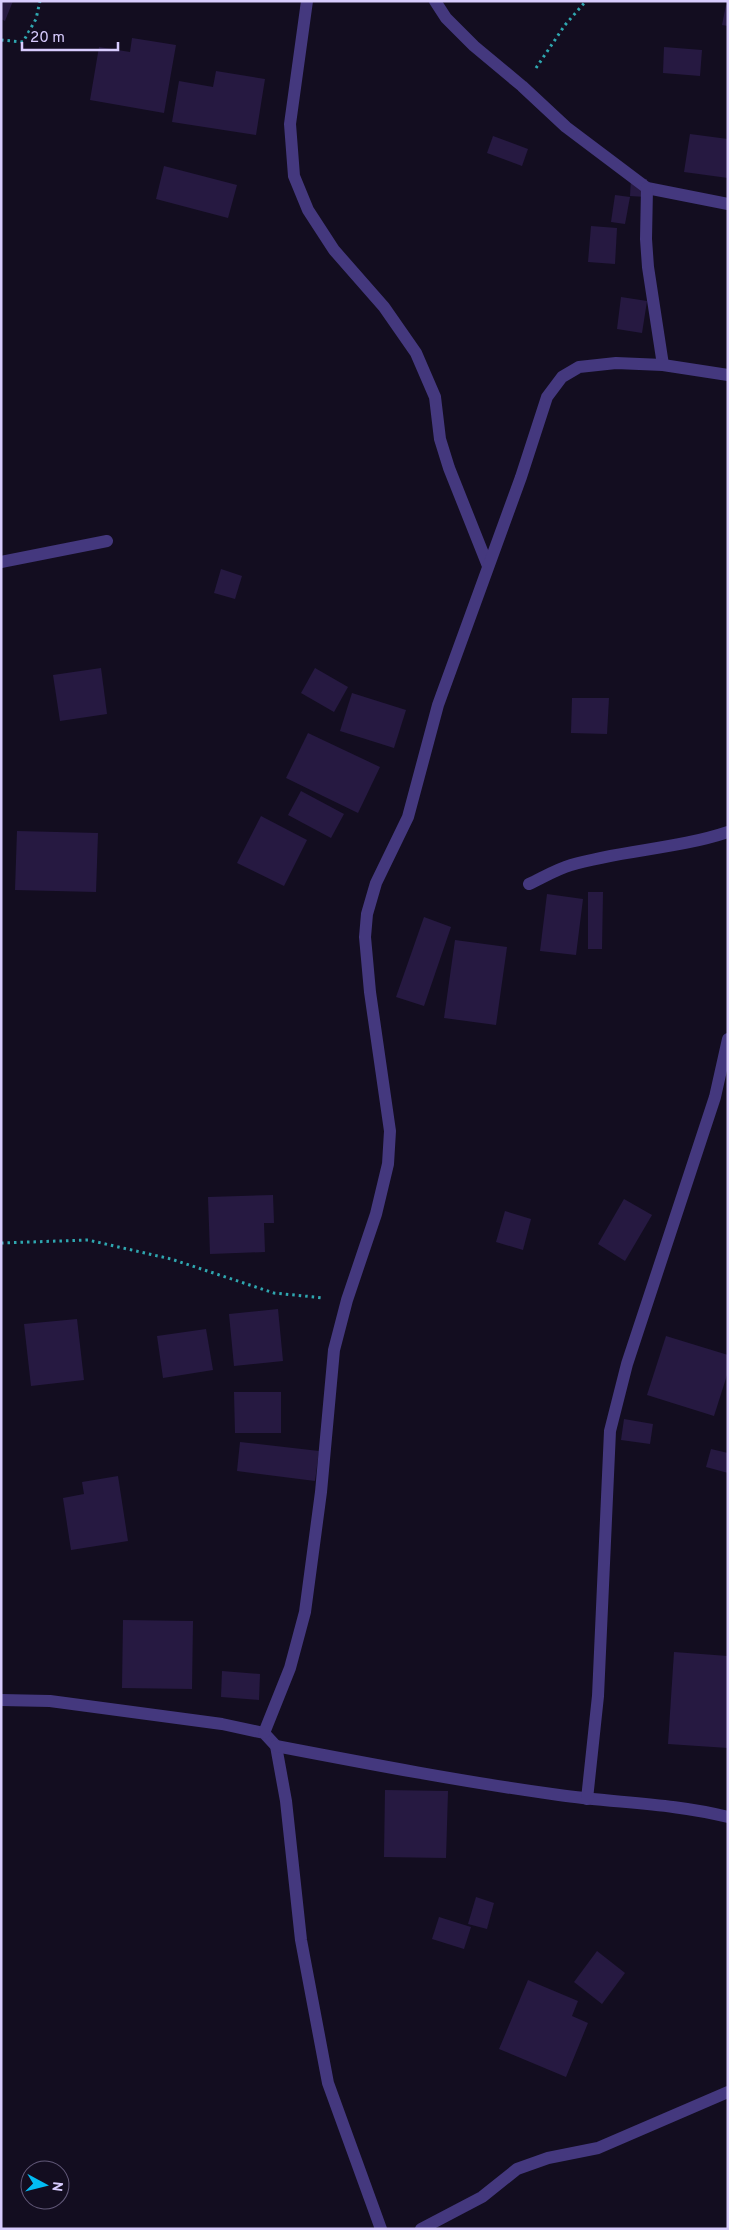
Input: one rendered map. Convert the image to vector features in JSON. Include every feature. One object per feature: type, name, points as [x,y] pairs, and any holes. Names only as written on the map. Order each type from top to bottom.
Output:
[{"type":"street","points":[[307,1],[290,124],[294,176],[308,210],[334,250],[384,307],[416,353],[435,397],[440,439],[448,468],[488,566]]},
{"type":"street","points":[[435,1],[446,18],[474,46],[522,86],[566,127],[647,188],[728,204]]},
{"type":"street","points":[[647,188],[646,239],[648,266],[663,366]]},
{"type":"street","points":[[264,1734],[290,1668],[305,1612],[321,1492],[334,1350],[347,1300],[378,1206],[388,1164],[390,1131],[370,992],[365,937],[367,914],[376,883],[408,817],[438,705],[548,397],[562,376],[579,367],[616,363],[663,366],[728,375]]},
{"type":"street","points":[[1,562],[107,542]]},
{"type":"street","points":[[529,884],[569,865],[634,850],[699,841],[728,832]]},
{"type":"street","points":[[587,1799],[598,1696],[610,1431],[627,1364],[715,1097],[728,1039]]},
{"type":"street","points":[[1,1700],[50,1701],[222,1724],[264,1734],[276,1746],[474,1783],[587,1799],[695,1809],[728,1817]]},
{"type":"street","points":[[276,1746],[286,1801],[301,1940],[328,2083],[381,2229]]},
{"type":"street","points":[[422,2229],[482,2197],[517,2169],[548,2158],[598,2148],[728,2092]]},
{"type":"path","points":[[1,40],[23,42],[36,19],[40,1]]},
{"type":"path","points":[[522,86],[544,58],[565,25],[586,1]]},
{"type":"path","points":[[1,1243],[88,1240],[171,1259],[274,1292],[347,1300]]},
{"type":"building","points":[[1,1],[13,1],[5,21],[1,19]]},
{"type":"building","points":[[726,5],[728,6],[728,26],[722,25]]},
{"type":"building","points":[[132,38],[176,45],[164,113],[90,100],[99,47],[130,52]]},
{"type":"building","points":[[664,47],[702,50],[700,76],[663,73]]},
{"type":"building","points":[[216,71],[265,79],[256,135],[172,122],[179,81],[213,87]]},
{"type":"building","points":[[690,134],[728,139],[728,178],[684,172]]},
{"type":"building","points":[[493,136],[528,149],[522,166],[487,153]]},
{"type":"building","points":[[164,166],[237,185],[228,218],[156,199]]},
{"type":"building","points":[[631,178],[647,179],[646,197],[630,196]]},
{"type":"building","points":[[615,195],[630,197],[625,224],[611,222]]},
{"type":"building","points":[[591,226],[617,228],[615,264],[588,262]]},
{"type":"building","points":[[621,297],[647,301],[642,333],[617,329]]},
{"type":"building","points":[[221,569],[242,576],[235,599],[214,593]]},
{"type":"building","points":[[101,668],[107,714],[60,721],[53,675]]},
{"type":"building","points":[[315,668],[348,687],[334,712],[301,693]]},
{"type":"building","points":[[352,693],[406,710],[394,748],[340,731]]},
{"type":"building","points":[[572,698],[609,698],[607,734],[571,733]]},
{"type":"building","points":[[308,733],[380,767],[358,813],[286,778]]},
{"type":"building","points":[[301,791],[344,814],[331,838],[288,815]]},
{"type":"building","points":[[261,816],[307,840],[284,886],[237,863]]},
{"type":"building","points":[[17,831],[98,833],[96,892],[15,890]]},
{"type":"building","points":[[588,892],[603,892],[602,949],[588,949]]},
{"type":"building","points":[[547,894],[583,899],[576,955],[540,951]]},
{"type":"building","points":[[424,917],[451,927],[424,1006],[396,997]]},
{"type":"building","points":[[455,940],[507,947],[496,1025],[444,1018]]},
{"type":"building","points":[[273,1195],[274,1223],[264,1223],[265,1252],[210,1254],[208,1197]]},
{"type":"building","points":[[624,1199],[652,1215],[625,1261],[598,1244]]},
{"type":"building","points":[[505,1211],[531,1219],[523,1250],[496,1242]]},
{"type":"building","points":[[278,1309],[283,1361],[234,1366],[229,1314]]},
{"type":"building","points":[[77,1319],[84,1380],[31,1386],[24,1324]]},
{"type":"building","points":[[206,1329],[213,1370],[163,1378],[157,1336]]},
{"type":"building","points":[[666,1336],[728,1355],[728,1372],[714,1416],[647,1395]]},
{"type":"building","points":[[234,1392],[281,1392],[281,1433],[235,1433]]},
{"type":"building","points":[[624,1419],[653,1424],[650,1444],[621,1440]]},
{"type":"building","points":[[240,1442],[319,1451],[315,1481],[237,1471]]},
{"type":"building","points":[[711,1449],[728,1453],[728,1473],[706,1467]]},
{"type":"building","points":[[118,1476],[128,1541],[71,1550],[63,1498],[84,1494],[82,1482]]},
{"type":"building","points":[[123,1620],[193,1621],[192,1689],[122,1688]]},
{"type":"building","points":[[674,1652],[728,1656],[728,1748],[668,1744]]},
{"type":"building","points":[[222,1671],[260,1674],[259,1700],[221,1697]]},
{"type":"building","points":[[385,1790],[448,1791],[446,1858],[384,1857]]},
{"type":"building","points":[[476,1897],[494,1903],[487,1929],[468,1924]]},
{"type":"building","points":[[439,1917],[471,1927],[464,1949],[432,1939]]},
{"type":"building","points":[[597,1951],[625,1973],[602,2004],[574,1982]]},
{"type":"building","points":[[528,1980],[578,2001],[572,2016],[588,2023],[566,2077],[499,2049]]}]
